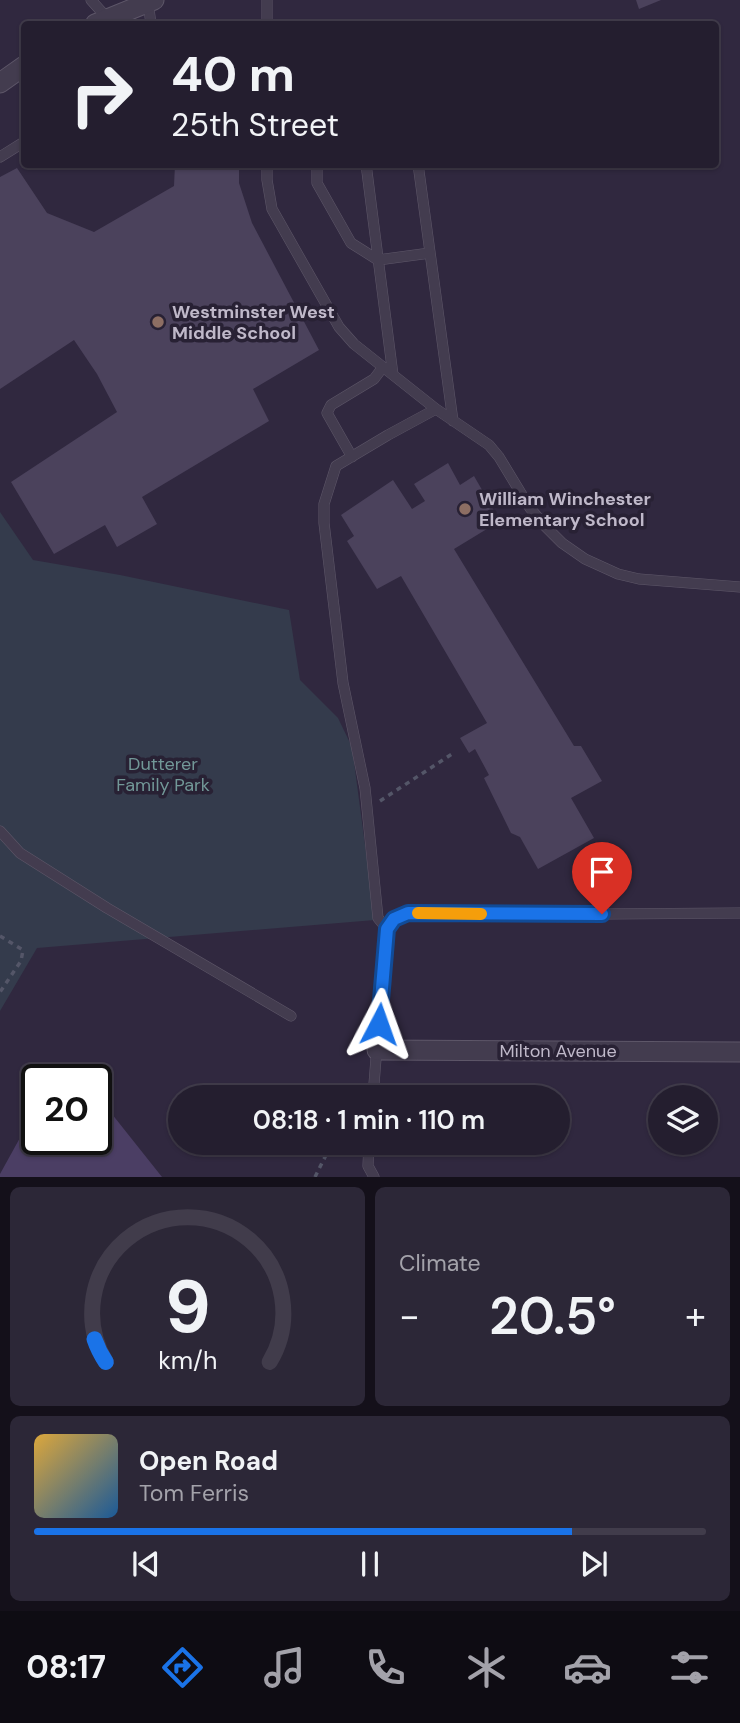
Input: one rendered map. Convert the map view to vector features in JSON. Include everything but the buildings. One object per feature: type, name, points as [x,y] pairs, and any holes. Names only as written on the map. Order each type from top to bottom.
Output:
[{"type":"street","points":[[104,21],[151,1]]},
{"type":"street","points":[[0,83],[21,68]]},
{"type":"street","name":"Milton Avenue","points":[[377,1050],[740,1052]]},
{"type":"lane","points":[[91,0],[102,21]]},
{"type":"lane","points":[[267,0],[267,21]]},
{"type":"lane","points":[[151,1],[151,21]]},
{"type":"lane","points":[[0,158],[21,144]]},
{"type":"lane","points":[[267,168],[272,209],[339,327],[354,344],[436,410],[489,445],[530,508],[562,542],[585,559],[618,574],[639,579],[740,587]]},
{"type":"lane","points":[[317,168],[317,183],[351,243],[378,260],[430,253]]},
{"type":"lane","points":[[366,168],[393,375]]},
{"type":"lane","points":[[419,168],[453,421]]},
{"type":"lane","points":[[352,457],[327,413],[331,405],[374,379],[383,367]]},
{"type":"lane","points":[[387,929],[378,918],[368,808],[343,683],[324,504],[336,466],[436,410]]},
{"type":"lane","points":[[0,831],[20,853],[107,908],[291,1016]]},
{"type":"lane","points":[[374,1085],[387,929],[394,919],[408,913],[740,913]]},
{"type":"lane","points":[[368,1155],[368,1166],[374,1177]]},
{"type":"path","points":[[368,808],[452,754]]},
{"type":"path","points":[[0,936],[23,950],[21,961],[0,992]]},
{"type":"path","points":[[315,1177],[326,1155]]},
{"type":"green space","name":"Dutterer Family Park","points":[[0,512],[33,560],[289,610],[300,680],[338,718],[352,747],[375,920],[37,948],[0,1011]]},
{"type":"shaded area","points":[[112,1114],[162,1177],[0,1177],[21,1136],[21,1155],[112,1155]]},
{"type":"slow traffic","points":[[418,913],[481,914]]},
{"type":"place","name":"Westminster West Middle School","points":[[158,322]]},
{"type":"place","name":"William Winchester Elementary School","points":[[465,509]]},
{"type":"route","points":[[379,1024],[385,943],[387,929],[394,919],[408,913],[602,914]]}]
